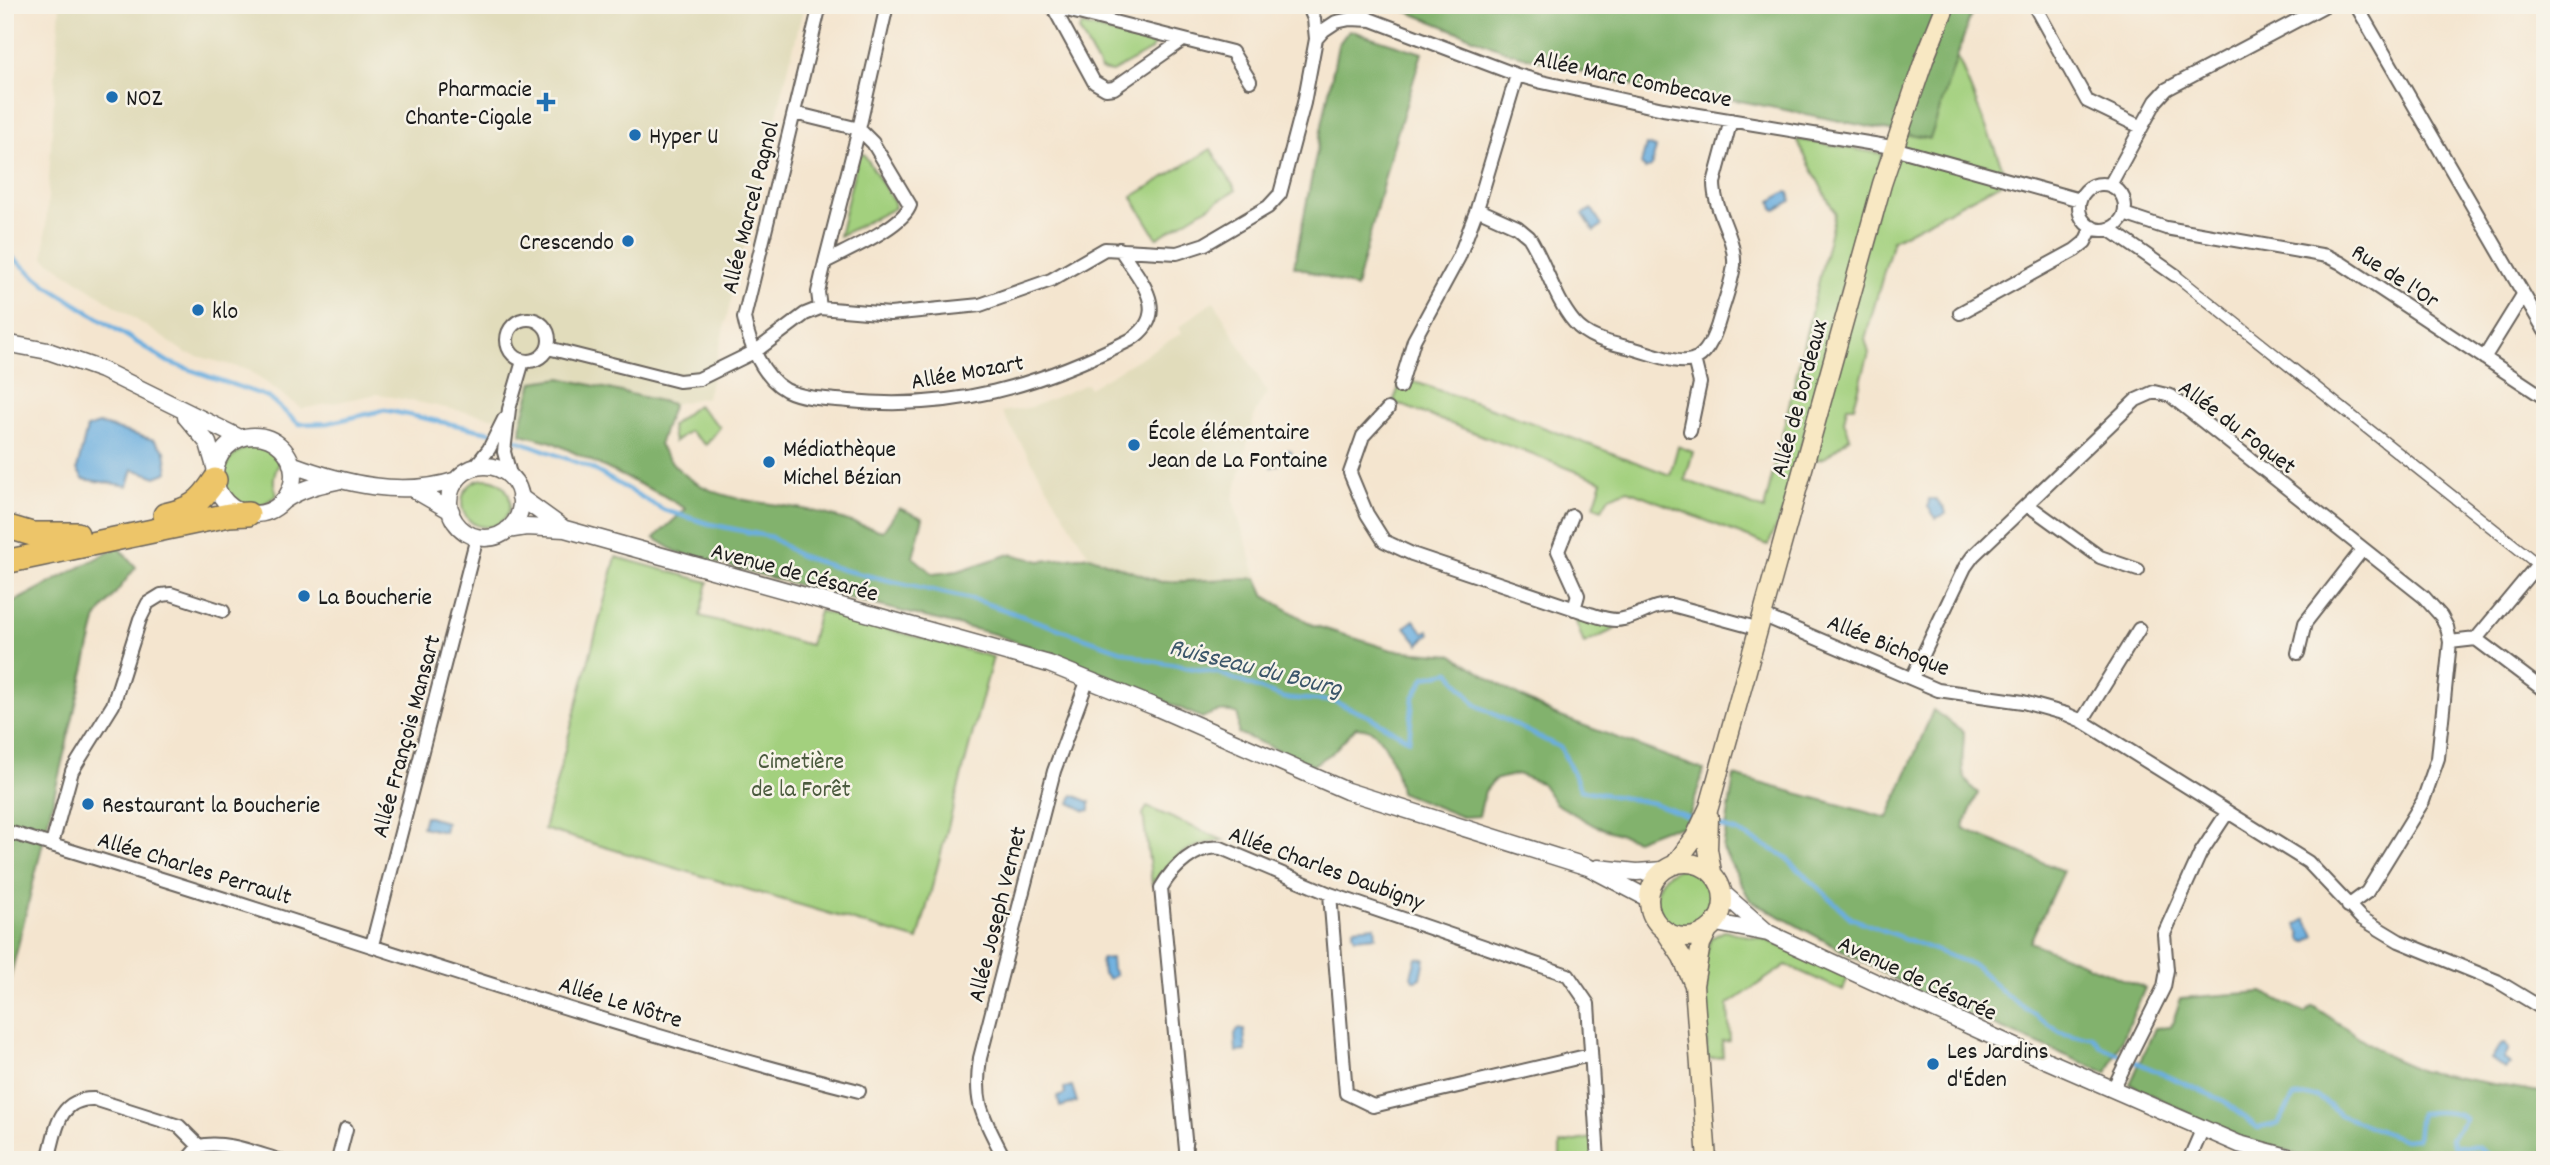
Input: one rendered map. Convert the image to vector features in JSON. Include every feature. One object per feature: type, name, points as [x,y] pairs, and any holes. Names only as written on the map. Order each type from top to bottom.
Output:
[{"type":"highway","points":[[5,526],[32,534],[72,535],[187,509],[198,502],[215,474]]},
{"type":"highway","points":[[5,562],[229,515],[248,514]]},
{"type":"main road","name":"Allée de Bordeaux","points":[[1669,867],[1703,836],[1893,148],[1946,5]]},
{"type":"main road","points":[[1703,836],[1712,872],[1723,893],[1724,904],[1701,944],[1694,985],[1706,1160]]},
{"type":"main road","points":[[1694,985],[1682,957],[1665,931],[1656,923],[1649,900],[1656,878],[1669,867],[1695,863],[1712,872]]},
{"type":"main road","points":[[1665,931],[1687,938],[1712,927]]},
{"type":"street","name":"Allée Marcel Pagnol","points":[[755,351],[746,326],[745,310],[820,5]]},
{"type":"street","points":[[820,308],[818,292],[887,5]]},
{"type":"street","points":[[548,348],[679,381],[698,379],[755,351],[805,314],[820,308],[890,314],[980,305],[1051,280],[1105,249],[1167,253],[1185,252],[1205,244],[1275,202],[1280,194],[1316,39],[1314,19],[1308,5]]},
{"type":"street","name":"Allée Marc Combecave","points":[[1348,5],[1372,20],[1517,75],[1662,109],[1893,148]]},
{"type":"street","points":[[2034,5],[2087,101],[2141,127]]},
{"type":"street","points":[[2356,5],[2545,331]]},
{"type":"street","points":[[1050,6],[1232,52],[1250,81]]},
{"type":"street","points":[[1050,6],[1094,82],[1106,89],[1114,88],[1183,40]]},
{"type":"street","points":[[2110,185],[2156,101],[2167,89],[2324,6]]},
{"type":"street","name":"Allée Marc Combecave","points":[[1316,39],[1329,25],[1336,22],[1350,19],[1372,20]]},
{"type":"street","points":[[1400,387],[1415,340],[1459,257],[1477,209],[1517,75]]},
{"type":"street","name":"Allée Marcel Pagnol","points":[[794,113],[859,129]]},
{"type":"street","points":[[1477,209],[1508,222],[1529,237],[1568,313],[1573,321],[1590,335],[1673,360],[1694,359],[1706,352],[1713,341],[1734,268],[1733,248],[1714,193],[1714,183],[1731,120]]},
{"type":"street","points":[[825,262],[902,218],[910,205],[873,143],[859,129]]},
{"type":"street","points":[[1893,148],[2080,200]]},
{"type":"street","points":[[2109,229],[2119,223],[2125,206],[2122,194],[2110,185],[2100,183],[2089,187],[2080,200],[2080,215],[2092,227],[2109,229],[2175,275],[2541,567],[2476,639],[2450,642]]},
{"type":"street","name":"Rue de l'Or","points":[[2124,214],[2173,230],[2327,256],[2545,398]]},
{"type":"street","points":[[1960,313],[2075,250],[2085,242],[2092,227]]},
{"type":"street","name":"Allée Mozart","points":[[755,351],[771,377],[786,390],[832,399],[870,403],[925,402],[1018,387],[1097,356],[1130,340],[1144,328],[1151,316],[1151,301],[1120,249]]},
{"type":"street","points":[[2484,358],[2523,295]]},
{"type":"street","points":[[533,319],[545,327],[550,341],[548,348],[535,360],[523,361],[512,354],[507,343],[509,330],[519,320],[533,319]]},
{"type":"street","points":[[5,342],[48,351],[102,370],[240,438]]},
{"type":"street","points":[[1690,431],[1700,383],[1694,359]]},
{"type":"street","points":[[457,480],[449,500],[450,511],[460,527],[477,537],[487,538],[507,530],[519,513],[520,497],[504,452],[508,414],[523,361]]},
{"type":"street","name":"Allée du Foquet","points":[[1912,678],[1965,567],[1973,556],[2136,400],[2146,394],[2162,393],[2179,401],[2434,607],[2447,627],[2450,642],[2438,758],[2432,779],[2423,801],[2367,892],[2348,906]]},
{"type":"street","name":"Allée Bichoque","points":[[1388,409],[1363,436],[1350,472],[1367,514],[1384,541],[1412,554],[1574,609],[1615,620],[1631,617],[1657,605],[1672,605],[1762,623],[1938,690],[2023,702],[2082,721],[2308,862],[2361,918],[2399,941],[2497,981],[2545,1010]]},
{"type":"street","points":[[180,410],[208,443],[218,492],[226,503],[236,510],[261,514],[298,491],[340,481]]},
{"type":"street","points":[[291,464],[340,481],[413,489],[457,480],[474,468],[489,449],[508,414]]},
{"type":"street","points":[[215,474],[220,455],[229,445],[240,438],[253,435],[266,437],[278,443],[287,453],[291,464],[293,478],[283,501]]},
{"type":"street","points":[[474,468],[495,467],[512,478]]},
{"type":"street","points":[[413,489],[450,511]]},
{"type":"street","name":"Avenue de Césarée","points":[[520,497],[565,529]]},
{"type":"street","points":[[2028,505],[2100,557],[2138,570]]},
{"type":"street","points":[[1572,516],[1558,551],[1578,594],[1574,609]]},
{"type":"street","name":"Avenue de Césarée","points":[[507,530],[526,527],[565,529],[730,577],[1015,653],[1088,679],[1347,792],[1588,867]]},
{"type":"street","name":"Allée François Mansart","points":[[372,945],[477,537]]},
{"type":"street","points":[[2298,653],[2305,623],[2362,551]]},
{"type":"street","points":[[52,844],[72,771],[113,705],[140,619],[148,603],[161,595],[171,594],[223,611]]},
{"type":"street","points":[[2082,721],[2139,629]]},
{"type":"street","points":[[2476,639],[2545,691]]},
{"type":"street","name":"Allée Joseph Vernet","points":[[1006,1160],[980,1111],[977,1098],[981,1058],[1054,771],[1088,679]]},
{"type":"street","points":[[2113,1089],[2164,987],[2167,970],[2164,934],[2200,854],[2227,813]]},
{"type":"street","name":"Allée Charles Perrault","points":[[5,831],[372,945]]},
{"type":"street","name":"Allée Charles Daubigny","points":[[1187,1160],[1161,888],[1179,866],[1194,854],[1211,847],[1221,848],[1330,894],[1568,975],[1588,1004],[1598,1160]]},
{"type":"street","points":[[1588,867],[1637,873],[1669,867]]},
{"type":"street","points":[[1588,867],[1649,900]]},
{"type":"street","name":"Avenue de Césarée","points":[[1723,893],[1768,933],[2239,1144],[2299,1160]]},
{"type":"street","points":[[1330,894],[1346,1093],[1373,1106],[1590,1055]]},
{"type":"street","name":"Avenue de Césarée","points":[[1712,927],[1768,933]]},
{"type":"street","name":"Allée Le Nôtre","points":[[372,945],[674,1039],[859,1091]]},
{"type":"street","points":[[48,1160],[61,1115],[75,1101],[84,1099],[94,1099],[179,1126],[199,1146]]},
{"type":"street","points":[[2189,1160],[2203,1128]]},
{"type":"street","points":[[338,1160],[346,1129]]},
{"type":"street","points":[[187,1160],[199,1146],[207,1144],[279,1160]]},
{"type":"shaded area","points":[[60,5],[804,5],[707,397],[673,404],[561,378],[533,382],[522,421],[377,394],[302,409],[249,370],[186,353],[44,258]]},
{"type":"shaded area","name":"École élémentaire Jean de La Fontaine","points":[[1214,301],[1267,392],[1255,413],[1233,500],[1257,578],[1106,584],[1002,412],[1032,407],[1087,384],[1089,388],[1182,333],[1179,327]]},
{"type":"green space","points":[[1391,5],[1974,5],[1930,139],[1735,100],[1666,94],[1508,52]]},
{"type":"green space","points":[[1082,25],[1155,43],[1151,50],[1112,72],[1101,70],[1079,30]]},
{"type":"green space","points":[[1349,30],[1422,53],[1391,153],[1356,288],[1294,266],[1338,45]]},
{"type":"green space","points":[[1954,48],[2005,178],[2001,183],[1893,240],[1865,339],[1869,353],[1854,406],[1847,406],[1844,421],[1850,437],[1826,457],[1806,463],[1893,148]]},
{"type":"green space","points":[[1796,139],[1883,154],[1862,215],[1785,507],[1768,545],[1628,490],[1609,497],[1602,509],[1594,506],[1602,481],[1393,402],[1403,378],[1503,412],[1670,475],[1678,446],[1693,452],[1685,480],[1764,510],[1835,213]]},
{"type":"green space","points":[[1211,149],[1236,190],[1157,238],[1132,197]]},
{"type":"green space","points":[[864,154],[894,202],[895,208],[839,236],[858,156]]},
{"type":"green space","points":[[561,378],[673,404],[659,445],[692,480],[711,490],[731,497],[821,513],[883,531],[899,508],[923,518],[913,557],[933,574],[958,571],[1010,554],[1040,561],[1089,556],[1161,582],[1257,578],[1265,596],[1313,625],[1392,650],[1453,655],[1508,690],[1553,714],[1704,770],[1686,827],[1664,829],[1636,840],[1595,826],[1555,803],[1541,783],[1517,774],[1494,780],[1485,791],[1479,816],[1462,817],[1400,792],[1388,751],[1378,736],[1369,729],[1356,727],[1332,753],[1313,765],[1238,733],[1238,714],[1220,712],[1202,718],[1094,670],[994,634],[677,552],[654,538],[686,509],[552,442],[521,434],[533,382]]},
{"type":"green space","points":[[697,405],[720,427],[706,445],[689,431],[674,442],[671,426]]},
{"type":"green space","points":[[249,446],[267,449],[280,462],[274,478],[277,495],[258,508],[234,501],[224,487],[226,465],[242,449]]},
{"type":"green space","points":[[486,479],[495,480],[503,486],[509,494],[509,512],[503,520],[495,526],[486,527],[477,526],[469,520],[463,512],[462,503],[463,494],[469,486],[477,480]]},
{"type":"green space","points":[[118,547],[136,567],[97,617],[5,1000],[5,614],[10,604]]},
{"type":"green space","name":"Cimetière de la Forêt","points":[[616,557],[708,582],[700,616],[810,645],[819,611],[993,657],[918,940],[544,829]]},
{"type":"green space","points":[[1571,608],[1615,620],[1615,629],[1584,644]]},
{"type":"green space","points":[[1933,710],[1964,732],[1963,773],[1978,793],[1963,828],[2063,871],[2030,942],[2145,988],[2107,1073],[1929,998],[1750,900],[1723,849],[1734,776],[1888,818]]},
{"type":"green space","points":[[1147,807],[1223,840],[1182,853],[1152,884],[1143,814]]},
{"type":"green space","points":[[1686,868],[1703,873],[1711,881],[1716,898],[1711,915],[1703,923],[1686,928],[1669,923],[1661,915],[1656,898],[1661,881],[1669,873]]},
{"type":"green space","points":[[1724,931],[1764,939],[1848,976],[1843,991],[1786,965],[1728,1005],[1730,1041],[1722,1042],[1723,1057],[1707,1059],[1705,959],[1711,938]]},
{"type":"green space","points":[[2262,992],[2305,1013],[2313,1006],[2389,1057],[2421,1071],[2545,1093],[2545,1160],[2315,1160],[2229,1134],[2130,1084],[2155,1028],[2171,1027],[2181,998]]},
{"type":"green space","points":[[1596,1137],[1598,1160],[1560,1160],[1560,1144]]},
{"type":"water","points":[[1646,145],[1656,148],[1651,167],[1645,169],[1641,164]]},
{"type":"water","points":[[1786,192],[1789,193],[1791,201],[1776,210],[1773,208],[1771,201]]},
{"type":"water","points":[[1592,209],[1602,225],[1594,231],[1583,214]]},
{"type":"water","points":[[99,424],[154,440],[165,451],[168,472],[156,477],[133,469],[128,486],[83,479],[77,469],[87,428]]},
{"type":"water","points":[[1291,451],[1292,459],[1272,467],[1269,459]]},
{"type":"water","points":[[1929,499],[1936,499],[1946,514],[1936,518],[1928,507]]},
{"type":"water","points":[[1414,620],[1424,633],[1428,630],[1430,633],[1419,644],[1405,627]]},
{"type":"water","points":[[1073,795],[1090,802],[1090,810],[1086,811],[1070,803]]},
{"type":"water","points":[[425,816],[446,822],[444,832],[422,827]]},
{"type":"water","points":[[2306,919],[2315,936],[2306,942],[2301,939],[2296,925]]},
{"type":"water","points":[[1375,926],[1376,936],[1355,938],[1354,928]]},
{"type":"water","points":[[1111,958],[1112,969],[1116,975],[1109,979],[1103,974],[1101,959]]},
{"type":"water","points":[[1416,958],[1425,959],[1421,978],[1413,980],[1411,976]]},
{"type":"water","points":[[1238,1029],[1244,1030],[1246,1051],[1236,1052],[1235,1034]]},
{"type":"water","points":[[2504,1044],[2509,1049],[2504,1058],[2510,1064],[2505,1069],[2491,1059]]},
{"type":"water","points":[[1072,1086],[1077,1102],[1060,1107],[1058,1097],[1065,1094],[1064,1088]]},
{"type":"waterway","name":"Ruisseau du Bourg","points":[[5,255],[12,257],[46,285],[168,362],[268,397],[299,424],[328,423],[385,410],[494,433]]},
{"type":"waterway","name":"Ruisseau du Bourg","points":[[509,437],[589,467],[664,510],[710,524],[771,537],[798,555],[843,570],[979,601],[1148,660],[1218,673],[1284,698],[1333,701],[1368,716],[1409,740],[1413,698],[1425,677],[1450,672],[1476,705],[1561,748],[1581,790],[1653,803],[1697,820]]},
{"type":"waterway","name":"Ruisseau du Bourg","points":[[1712,824],[1738,832],[1783,855],[1851,918],[1976,966],[2005,994],[2060,1032],[2074,1036],[2092,1036],[2100,1046],[2224,1101],[2258,1128],[2278,1124],[2294,1097],[2315,1096],[2340,1115],[2404,1140],[2417,1139],[2420,1113],[2450,1113],[2466,1119],[2451,1139],[2454,1146],[2478,1147],[2496,1160]]},
{"type":"place","name":"NOZ","points":[[112,97]]},
{"type":"place","name":"Pharmacie Chante-Cigale","points":[[546,102]]},
{"type":"place","name":"Hyper U","points":[[635,135]]},
{"type":"place","name":"Crescendo","points":[[628,241]]},
{"type":"place","name":"klo","points":[[198,310]]},
{"type":"place","name":"École élémentaire Jean de La Fontaine","points":[[1134,445]]},
{"type":"place","name":"Médiathèque Michel Bézian","points":[[769,462]]},
{"type":"place","name":"La Boucherie","points":[[304,596]]},
{"type":"place","name":"Restaurant la Boucherie","points":[[88,804]]},
{"type":"place","name":"Les Jardins d'Éden","points":[[1933,1064]]}]
